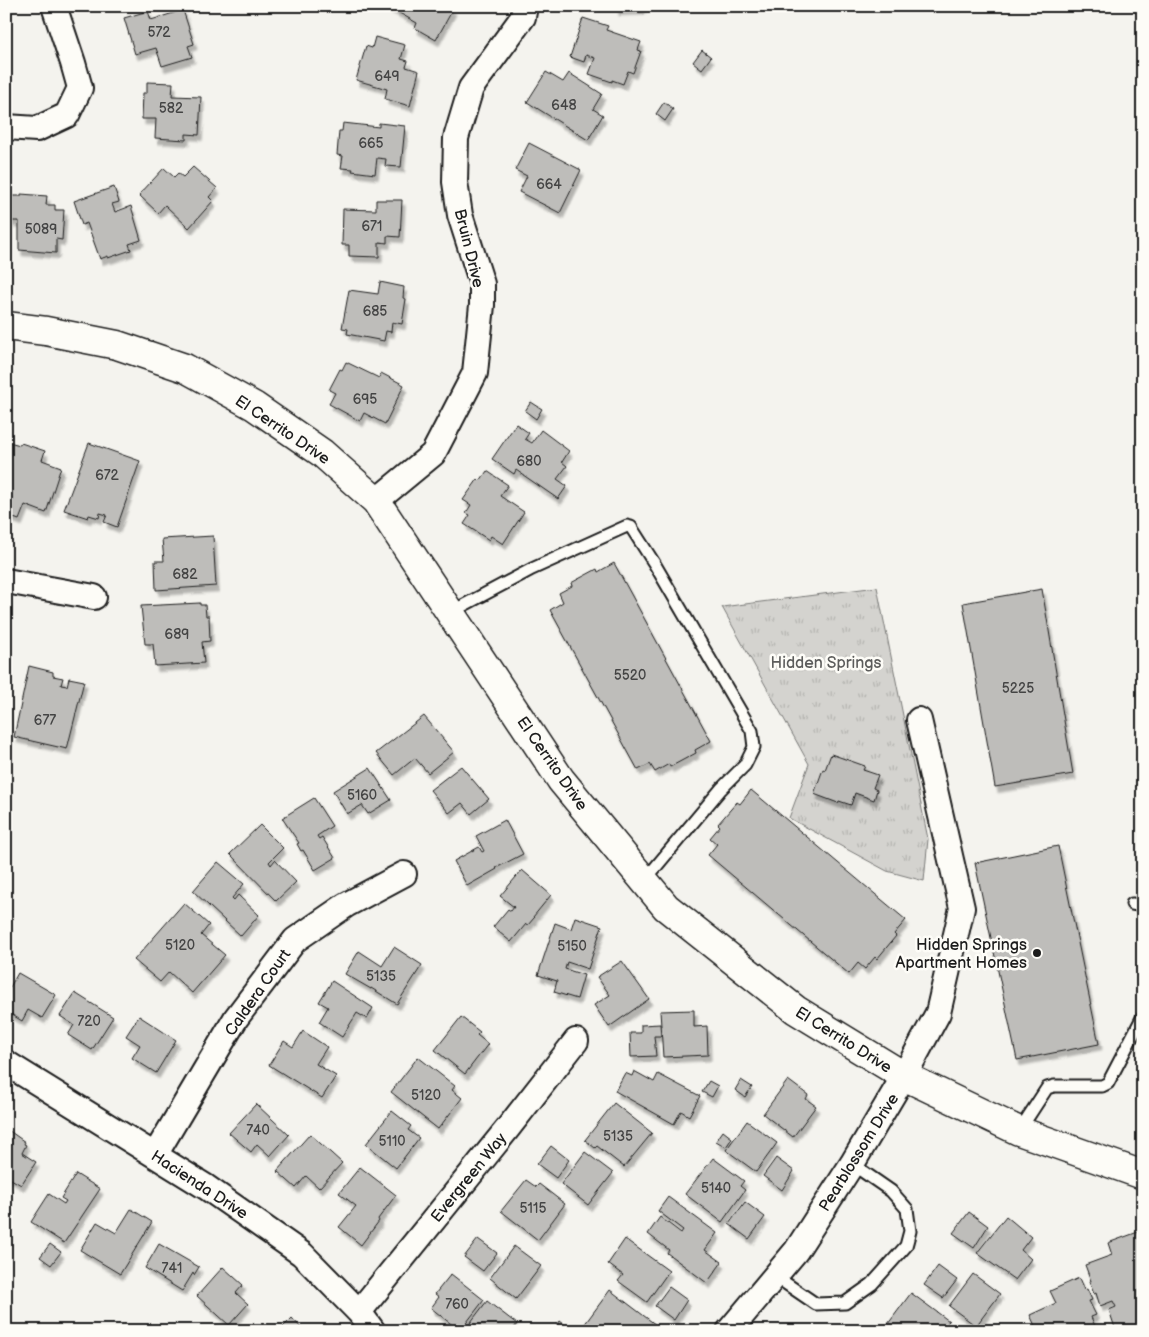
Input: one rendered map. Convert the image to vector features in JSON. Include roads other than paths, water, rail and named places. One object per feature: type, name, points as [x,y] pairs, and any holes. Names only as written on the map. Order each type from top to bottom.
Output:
[{"type":"street","points":[[6,127],[37,130],[67,115],[80,88],[74,63],[54,6]]},
{"type":"street","name":"Bruin Drive","points":[[376,502],[433,454],[475,373],[482,305],[482,284],[460,215],[455,182],[456,138],[470,88],[523,17],[526,6]]},
{"type":"street","name":"El Cerrito Drive","points":[[6,326],[46,331],[117,345],[185,368],[254,406],[322,453],[376,502],[561,780],[666,907],[796,1010],[904,1076],[1019,1131],[1143,1175]]},
{"type":"street","points":[[6,580],[94,597]]},
{"type":"street","name":"Pearblossom Drive","points":[[730,1331],[796,1251],[852,1164],[904,1076],[938,1013],[962,908],[920,720]]},
{"type":"street","name":"Caldera Court","points":[[155,1155],[236,1018],[295,940],[346,905],[404,874]]},
{"type":"street","name":"Evergreen Way","points":[[359,1312],[576,1042]]},
{"type":"street","name":"Hacienda Drive","points":[[6,1063],[206,1187],[302,1254],[359,1312],[373,1331]]},
{"type":"lane","points":[[451,612],[532,569],[628,526],[631,527],[752,731],[754,746],[745,765],[721,789],[644,881]]},
{"type":"lane","points":[[1019,1131],[1047,1088],[1054,1086],[1102,1086],[1108,1083],[1142,1018]]},
{"type":"lane","points":[[775,1276],[816,1304],[845,1303],[872,1284],[906,1246],[910,1231],[907,1209],[892,1191],[852,1164]]},
{"type":"place","name":"Hidden Springs Apartment Homes","points":[[1037,953]]},
{"type":"park label","name":"Hidden Springs","points":[[826,662]]}]
